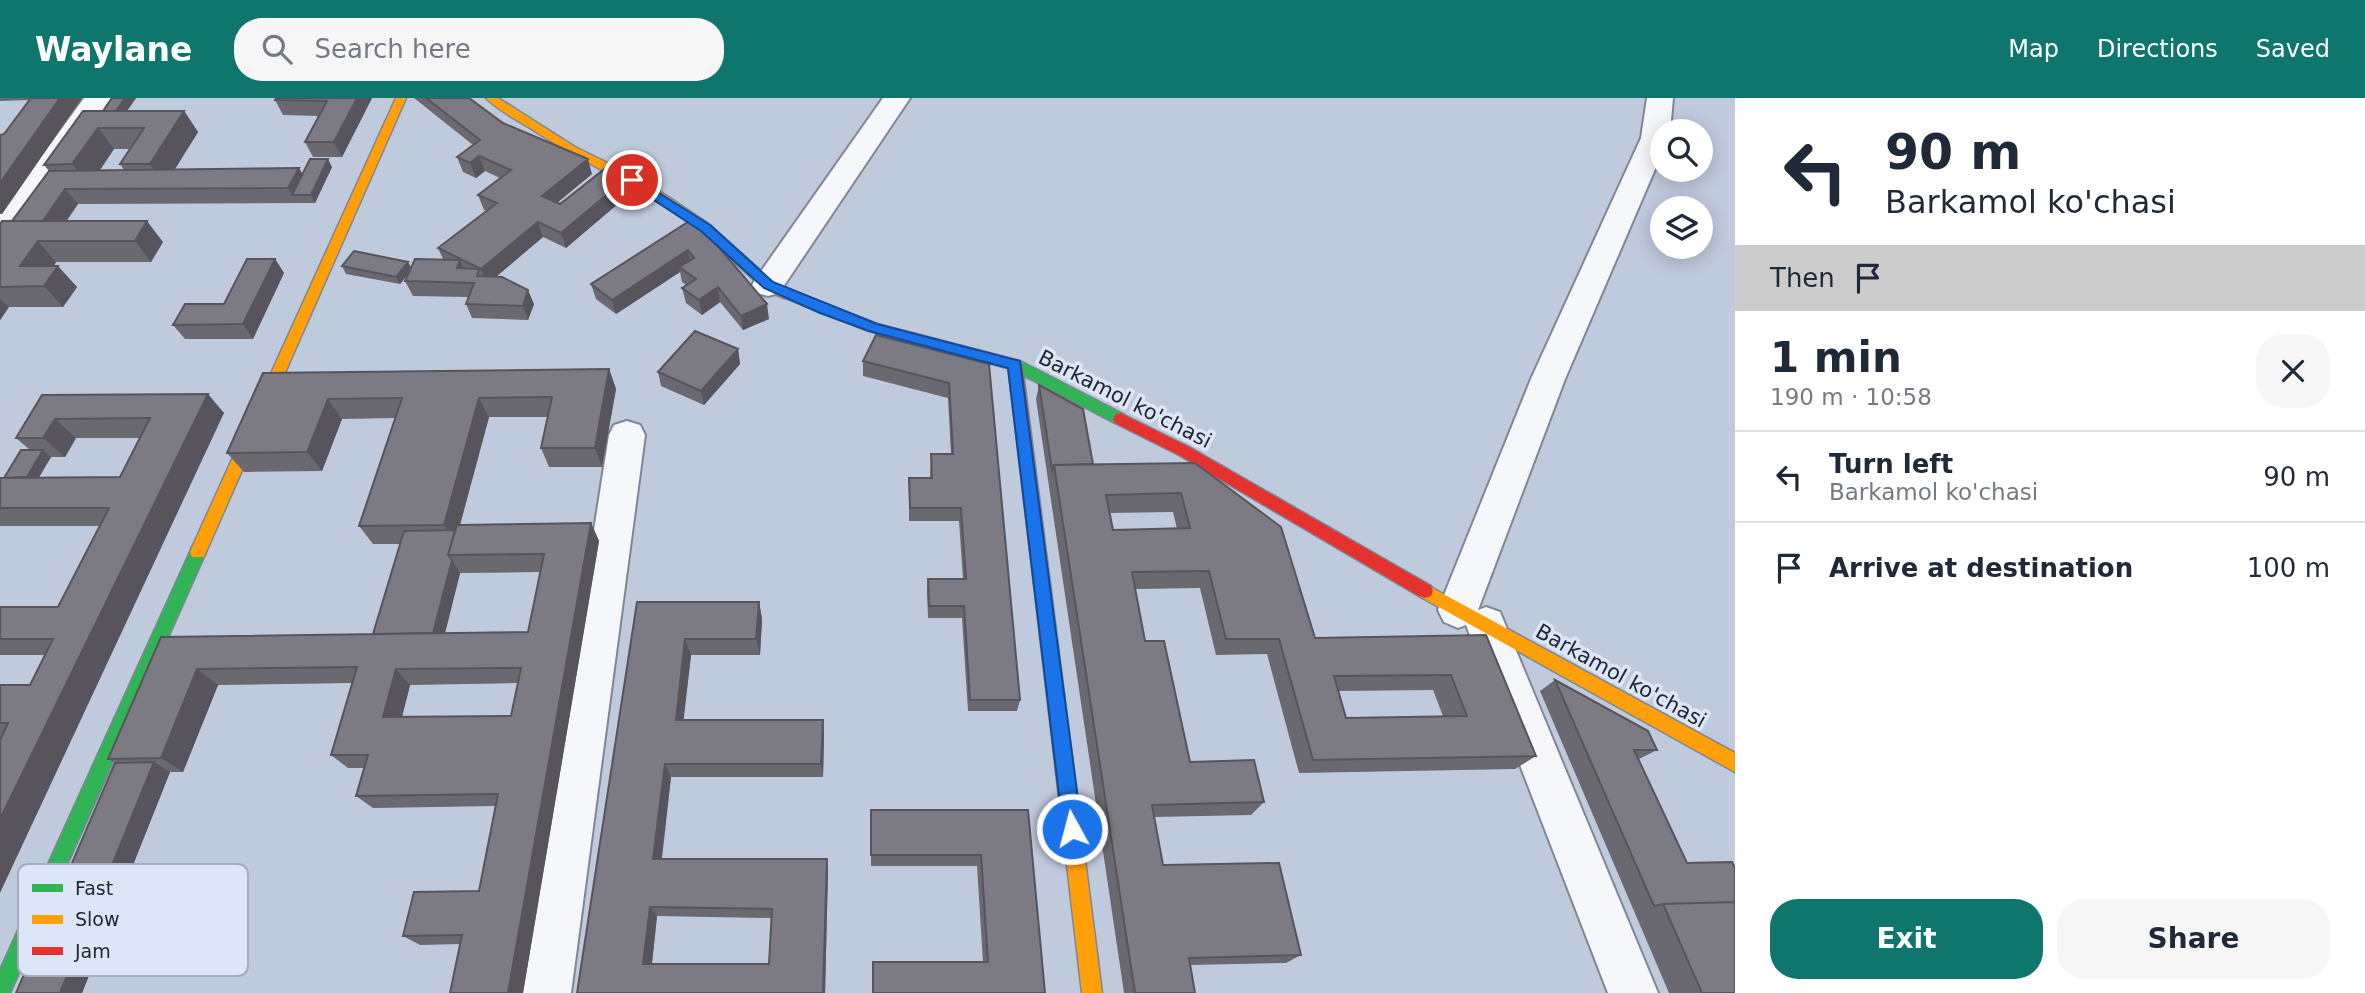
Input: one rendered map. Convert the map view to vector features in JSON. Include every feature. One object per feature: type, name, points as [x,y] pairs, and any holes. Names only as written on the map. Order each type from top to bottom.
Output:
[{"type":"street","points":[[0,235],[98,98]]},
{"type":"street","points":[[58,864],[401,98]]},
{"type":"street","name":"Barkamol ko'chasi","points":[[491,98],[571,150],[632,180],[706,228],[768,285],[874,328],[1015,365],[1184,451],[1472,618],[1735,763]]},
{"type":"street","points":[[768,285],[897,98]]},
{"type":"street","points":[[1633,993],[1472,618],[1548,379],[1654,138],[1660,98]]},
{"type":"street","points":[[1015,365],[1092,993]]},
{"type":"street","points":[[547,993],[627,435]]},
{"type":"street","points":[[0,993],[18,953]]},
{"type":"building","points":[[31,98],[60,98],[0,183],[0,135],[4,134]]},
{"type":"building","points":[[112,98],[125,98],[116,111],[103,111]]},
{"type":"building","points":[[357,98],[334,142],[305,142],[327,101],[275,100]]},
{"type":"building","points":[[426,98],[469,98],[503,123],[588,159],[542,196],[560,204],[607,167],[629,176],[561,233],[538,222],[481,269],[438,248],[497,203],[478,195],[511,170],[479,156],[470,163],[457,157],[480,140]]},
{"type":"building","points":[[83,111],[184,111],[150,164],[120,164],[144,128],[98,128],[72,164],[44,165]]},
{"type":"building","points":[[310,159],[328,159],[311,195],[292,195]]},
{"type":"building","points":[[299,168],[288,188],[65,189],[43,221],[12,221],[49,171]]},
{"type":"building","points":[[694,218],[767,304],[741,316],[718,287],[699,300],[682,288],[696,279],[679,267],[694,258],[688,250],[612,300],[591,284]]},
{"type":"building","points":[[2,221],[147,221],[135,241],[38,241],[20,266],[58,266],[44,286],[0,287]]},
{"type":"building","points":[[354,251],[408,262],[396,277],[342,266]]},
{"type":"building","points":[[247,259],[275,259],[243,324],[173,325],[185,304],[224,304]]},
{"type":"building","points":[[415,259],[460,260],[457,268],[479,269],[477,276],[502,277],[528,290],[523,306],[466,304],[474,283],[405,281]]},
{"type":"building","points":[[695,331],[738,349],[701,391],[658,372]]},
{"type":"building","points":[[876,335],[989,364],[1020,700],[970,700],[964,606],[929,606],[928,579],[966,579],[961,508],[910,508],[909,478],[932,478],[931,454],[953,454],[949,383],[863,361]]},
{"type":"building","points":[[609,369],[595,448],[541,448],[552,397],[479,398],[444,525],[359,526],[402,398],[328,399],[307,452],[227,453],[263,373]]},
{"type":"building","points":[[1039,385],[1083,409],[1093,464],[1054,465],[1052,470]]},
{"type":"building","points":[[208,394],[0,819],[0,740],[8,723],[0,723],[0,685],[30,685],[53,639],[0,639],[0,607],[58,607],[109,508],[0,508],[0,478],[120,477],[150,418],[55,419],[43,438],[16,438],[42,395]]},
{"type":"building","points":[[21,450],[43,450],[27,477],[4,478]]},
{"type":"building","points":[[1195,463],[1281,527],[1315,638],[1486,635],[1536,756],[1313,760],[1279,639],[1226,639],[1209,571],[1132,572],[1145,641],[1164,641],[1190,762],[1254,760],[1264,802],[1152,805],[1163,865],[1279,863],[1301,955],[1189,958],[1195,993],[1135,993],[1054,465]],"holes":[[[1181,493],[1190,528],[1113,530],[1106,495]],[[1451,675],[1467,716],[1346,718],[1334,676]]]},
{"type":"building","points":[[591,523],[508,993],[450,993],[462,935],[403,936],[414,892],[479,891],[498,794],[356,796],[368,755],[331,755],[357,667],[197,669],[161,758],[108,759],[161,637],[528,632],[544,554],[448,555],[457,525]],"holes":[[[521,668],[511,716],[383,717],[396,669]]]},
{"type":"building","points":[[455,530],[448,555],[452,560],[433,633],[373,634],[404,531]]},
{"type":"building","points":[[637,602],[759,602],[756,639],[685,639],[676,720],[823,720],[821,764],[665,764],[653,859],[827,859],[823,993],[577,993]],"holes":[[[650,907],[772,909],[769,964],[643,964]]]},
{"type":"building","points":[[1555,680],[1648,731],[1657,750],[1634,750],[1687,863],[1732,862],[1735,868],[1735,902],[1654,906]]},
{"type":"building","points":[[154,762],[112,864],[72,864],[115,763]]},
{"type":"building","points":[[871,810],[1028,810],[1045,993],[873,993],[873,962],[988,962],[981,855],[871,855]]},
{"type":"building","points":[[1735,902],[1735,993],[1702,993],[1663,904]]},
{"type":"building","points":[[23,976],[67,976],[60,993],[16,993]]},
{"type":"traffic: fast","points":[[793,296],[874,328],[1015,365],[1120,419]]},
{"type":"traffic: fast","points":[[58,864],[198,552]]},
{"type":"traffic: fast","points":[[0,993],[18,953]]},
{"type":"traffic: slow","points":[[198,552],[401,98]]},
{"type":"traffic: slow","points":[[491,98],[571,150],[632,180],[666,201],[706,228],[768,285],[793,296]]},
{"type":"traffic: slow","points":[[1042,584],[1092,993]]},
{"type":"traffic: slow","points":[[1425,591],[1735,763]]},
{"type":"traffic: jam","points":[[1015,365],[1042,584]]},
{"type":"traffic: jam","points":[[1120,419],[1184,451],[1425,591]]},
{"type":"route","points":[[632,180],[706,228],[768,285],[874,328],[1015,365],[1072,829]]}]
